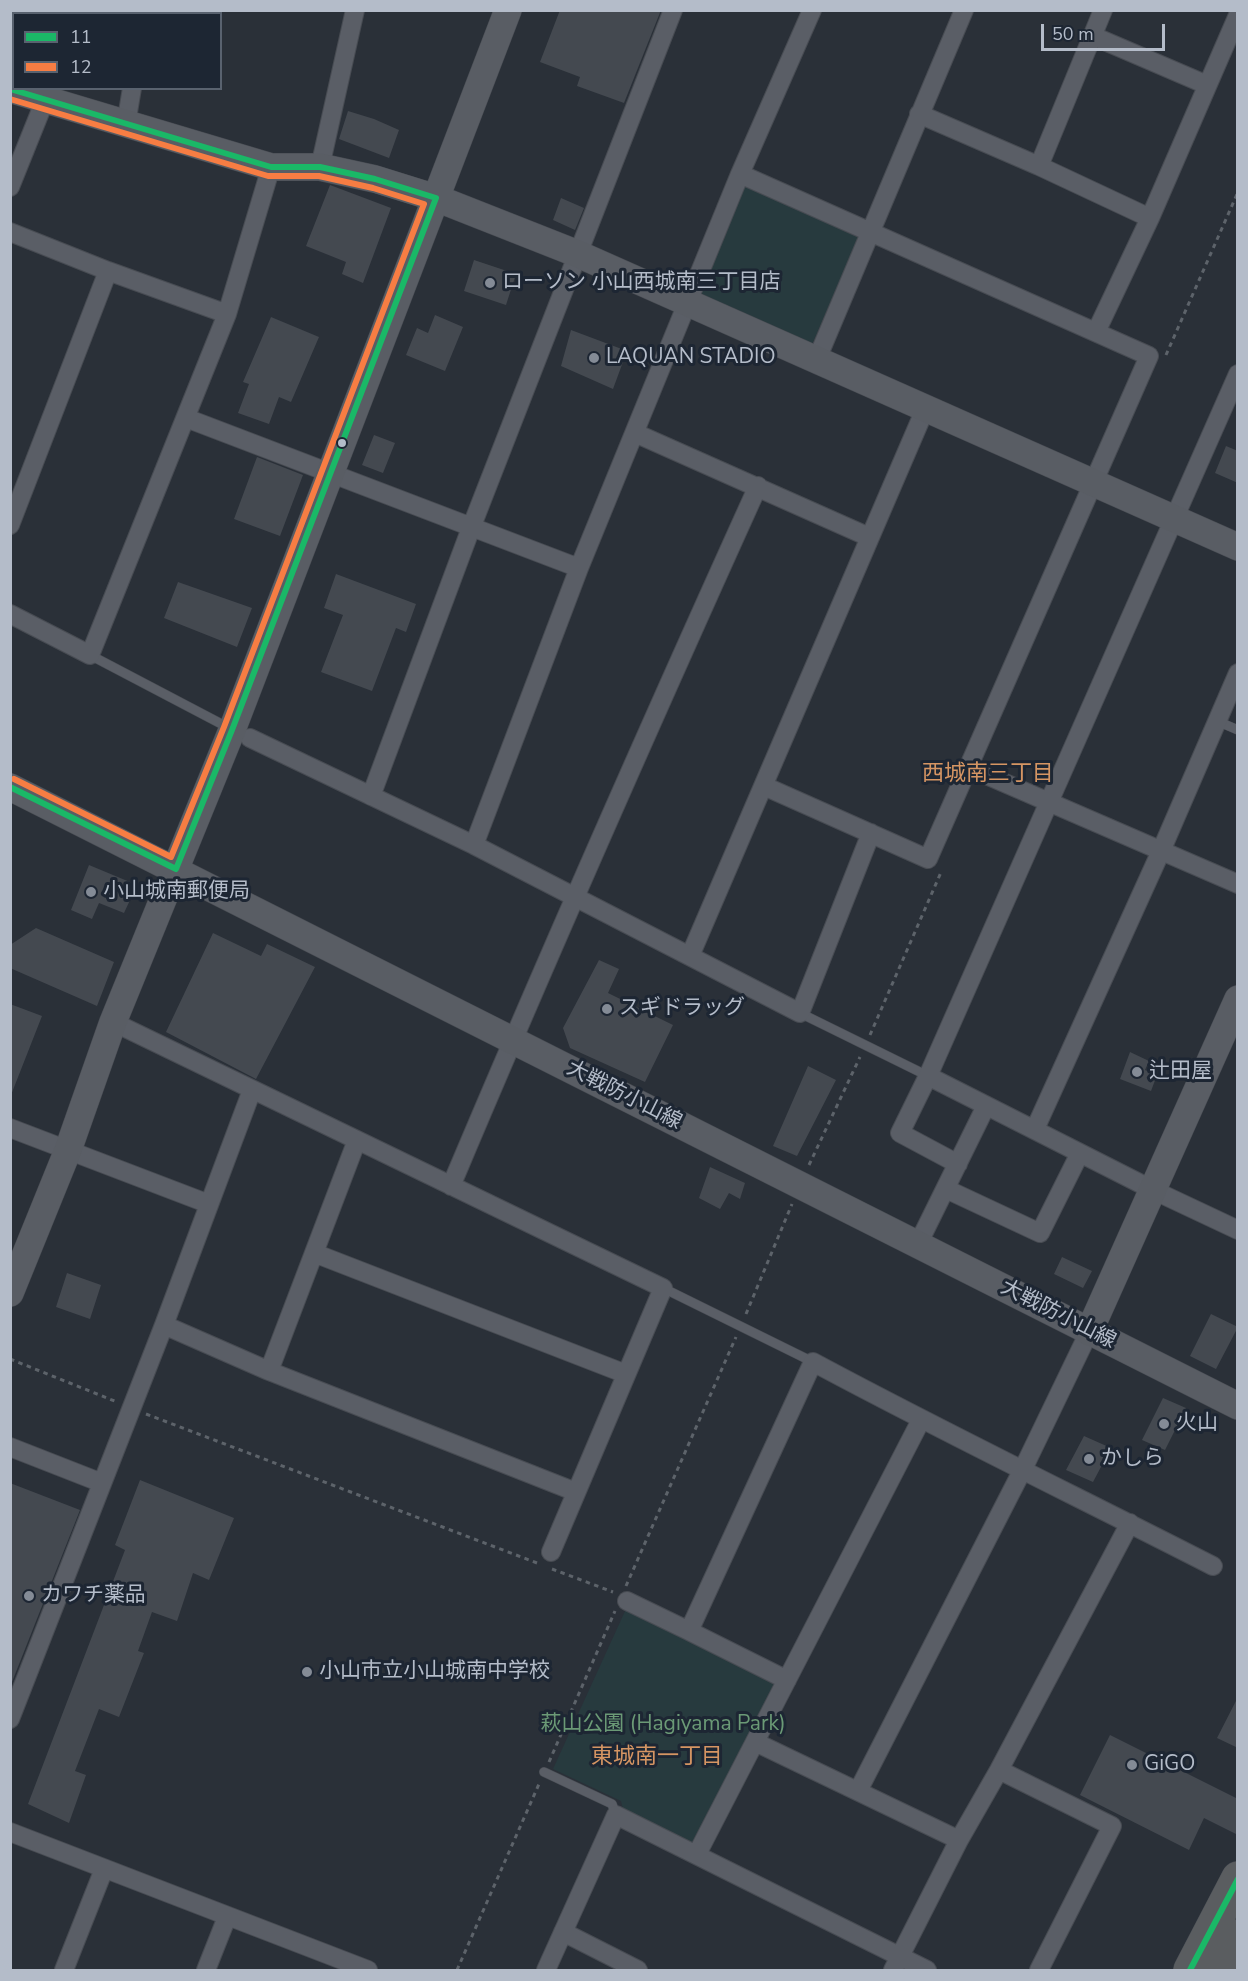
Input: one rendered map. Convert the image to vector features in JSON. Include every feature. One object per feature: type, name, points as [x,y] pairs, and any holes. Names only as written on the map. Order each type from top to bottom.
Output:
[{"type":"highway","points":[[1190,1971],[1238,1878]]},
{"type":"street","points":[[320,167],[355,10]]},
{"type":"street","points":[[10,1293],[68,1150],[113,1022],[176,869],[241,734],[329,472],[508,10]]},
{"type":"street","points":[[371,796],[471,528],[673,10]]},
{"type":"street","points":[[817,359],[964,10]]},
{"type":"street","points":[[1039,166],[1103,10]]},
{"type":"street","points":[[474,845],[579,568],[740,174],[812,11]]},
{"type":"street","points":[[1096,332],[1150,218],[1238,15]]},
{"type":"street","points":[[1093,36],[1207,85]]},
{"type":"street","points":[[13,90],[271,166],[320,167],[375,179],[436,198],[578,254],[1238,547]]},
{"type":"street","points":[[126,124],[132,90]]},
{"type":"street","points":[[10,187],[45,100]]},
{"type":"street","points":[[919,114],[1039,166],[1150,218]]},
{"type":"street","points":[[10,614],[90,655],[227,314],[271,166]]},
{"type":"street","points":[[740,174],[1149,356],[928,859],[764,786]]},
{"type":"street","points":[[10,231],[108,271],[227,314]]},
{"type":"street","points":[[10,525],[108,271]]},
{"type":"street","points":[[958,1164],[900,1133],[928,1076],[1238,374]]},
{"type":"street","points":[[690,956],[926,407]]},
{"type":"street","points":[[186,418],[579,568]]},
{"type":"street","points":[[635,433],[869,537]]},
{"type":"street","points":[[452,1186],[512,1040],[758,486]]},
{"type":"street","points":[[1035,1129],[1161,851],[1238,673]]},
{"type":"street","points":[[241,734],[474,845],[800,1012],[871,833]]},
{"type":"street","points":[[984,774],[1238,884]]},
{"type":"street","name":"大戦防小山線","points":[[10,787],[1238,1406]]},
{"type":"street","points":[[858,1791],[1023,1469],[1089,1332],[1238,999]]},
{"type":"street","points":[[113,1022],[663,1288],[551,1552]]},
{"type":"street","points":[[928,1076],[1153,1190],[1238,1230]]},
{"type":"street","points":[[10,1719],[164,1325],[252,1090]]},
{"type":"street","points":[[918,1244],[986,1106]]},
{"type":"street","points":[[10,1128],[209,1204]]},
{"type":"street","points":[[269,1371],[357,1140]]},
{"type":"street","points":[[946,1189],[1040,1233],[1080,1153]]},
{"type":"street","points":[[314,1253],[627,1374]]},
{"type":"street","points":[[164,1325],[269,1371],[576,1492]]},
{"type":"street","points":[[689,1631],[813,1362],[921,1420],[1213,1566]]},
{"type":"street","points":[[697,1854],[921,1420]]},
{"type":"street","points":[[10,1447],[102,1483]]},
{"type":"street","points":[[896,1963],[959,1840],[999,1770],[1130,1523]]},
{"type":"street","points":[[622,1604],[689,1631],[787,1680]]},
{"type":"street","points":[[755,1742],[959,1840]]},
{"type":"street","points":[[999,1770],[1112,1826],[1040,1971]]},
{"type":"street","points":[[546,1971],[616,1815],[697,1854],[896,1963],[927,1971]]},
{"type":"street","points":[[10,1832],[366,1970]]},
{"type":"street","points":[[64,1971],[104,1869]]},
{"type":"street","points":[[206,1971],[226,1917]]},
{"type":"street","points":[[563,1932],[638,1971]]},
{"type":"lane","points":[[90,655],[241,734]]},
{"type":"lane","points":[[1217,721],[1238,730]]},
{"type":"lane","points":[[800,1012],[928,1076]]},
{"type":"lane","points":[[663,1288],[813,1362]]},
{"type":"lane","points":[[544,1772],[612,1804],[616,1815]]},
{"type":"path","points":[[1163,362],[1238,192]]},
{"type":"path","points":[[10,1359],[131,1408],[621,1596],[741,1326],[800,1185],[865,1046],[946,861]]},
{"type":"path","points":[[457,1971],[544,1772],[622,1604]]},
{"type":"green space","points":[[745,186],[860,236],[810,349],[696,299]]},
{"type":"green space","name":"萩山公園 (Hagiyama Park)","points":[[626,1609],[776,1682],[693,1844],[623,1809],[621,1801],[553,1769]]},
{"type":"building","points":[[560,10],[661,10],[624,103],[577,86],[580,77],[540,62]]},
{"type":"building","points":[[348,111],[399,130],[389,158],[339,139]]},
{"type":"building","points":[[330,185],[391,208],[363,283],[342,274],[346,262],[306,246]]},
{"type":"building","points":[[561,198],[584,208],[575,230],[553,220]]},
{"type":"building","name":"ローソン 小山西城南三丁目店","points":[[474,260],[516,274],[506,305],[464,291]]},
{"type":"building","points":[[435,315],[463,327],[445,371],[406,355],[417,328],[428,333]]},
{"type":"building","points":[[271,317],[319,337],[291,402],[279,397],[269,424],[238,413],[249,384],[243,382]]},
{"type":"building","name":"LAQUAN STADIO","points":[[571,330],[627,351],[613,389],[561,366]]},
{"type":"building","points":[[374,435],[395,443],[383,473],[362,465]]},
{"type":"building","points":[[1226,446],[1238,451],[1238,483],[1215,473]]},
{"type":"building","points":[[257,457],[303,475],[280,536],[234,519]]},
{"type":"building","points":[[336,574],[416,604],[406,632],[396,628],[372,691],[321,672],[343,615],[324,608]]},
{"type":"building","points":[[178,582],[252,608],[237,647],[164,618]]},
{"type":"building","points":[[89,865],[137,885],[124,913],[99,903],[92,919],[71,910]]},
{"type":"building","points":[[36,928],[114,962],[97,1006],[10,968],[10,945]]},
{"type":"building","points":[[213,933],[261,956],[267,944],[315,967],[256,1079],[166,1032]]},
{"type":"building","name":"スギドラッグ","points":[[599,960],[619,969],[608,993],[673,1025],[645,1082],[570,1048],[563,1028]]},
{"type":"building","points":[[10,1004],[42,1016],[11,1095],[10,1095]]},
{"type":"building","name":"辻田屋","points":[[1130,1052],[1149,1061],[1145,1070],[1157,1075],[1151,1091],[1120,1079]]},
{"type":"building","points":[[808,1066],[836,1080],[797,1156],[773,1146]]},
{"type":"building","points":[[710,1167],[745,1183],[740,1199],[729,1193],[720,1209],[699,1198]]},
{"type":"building","points":[[1062,1257],[1092,1271],[1083,1288],[1054,1274]]},
{"type":"building","points":[[67,1273],[101,1285],[90,1319],[56,1307]]},
{"type":"building","points":[[1211,1314],[1238,1327],[1216,1369],[1190,1356]]},
{"type":"building","name":"火山","points":[[1163,1398],[1186,1408],[1165,1450],[1142,1440]]},
{"type":"building","name":"かしら","points":[[1084,1436],[1111,1448],[1093,1482],[1066,1470]]},
{"type":"building","points":[[140,1480],[234,1518],[209,1580],[193,1573],[177,1621],[152,1612],[138,1651],[144,1653],[119,1717],[99,1709],[75,1771],[86,1775],[69,1823],[28,1804],[125,1550],[115,1545]]},
{"type":"building","name":"カワチ薬品","points":[[10,1483],[80,1510],[10,1687]]},
{"type":"building","points":[[1238,1697],[1238,1748],[1217,1738]]},
{"type":"building","name":"GiGO","points":[[1110,1735],[1238,1799],[1238,1835],[1204,1818],[1189,1850],[1080,1795]]},
{"type":"transit line","name":"11","points":[[13,90],[271,167],[320,167],[375,179],[436,198]]},
{"type":"transit line","name":"12","points":[[10,99],[268,176],[319,176],[373,188],[424,204],[224,727],[171,857],[14,779]]},
{"type":"transit line","name":"11","points":[[176,869],[232,730],[436,198]]},
{"type":"transit line","name":"11","points":[[10,787],[176,869]]},
{"type":"transit line","name":"11","points":[[1190,1970],[1238,1879]]},
{"type":"place","name":"ローソン 小山西城南三丁目店","points":[[490,283]]},
{"type":"place","name":"LAQUAN STADIO","points":[[594,358]]},
{"type":"place","name":"小山城南郵便局","points":[[91,892]]},
{"type":"place","name":"スギドラッグ","points":[[607,1009]]},
{"type":"place","name":"辻田屋","points":[[1137,1072]]},
{"type":"place","name":"火山","points":[[1164,1424]]},
{"type":"place","name":"かしら","points":[[1089,1459]]},
{"type":"place","name":"カワチ薬品","points":[[29,1596]]},
{"type":"place","name":"小山市立小山城南中学校","points":[[307,1672]]},
{"type":"place","name":"GiGO","points":[[1132,1765]]},
{"type":"district","name":"西城南三丁目","points":[[988,775]]},
{"type":"district","name":"東城南一丁目","points":[[657,1758]]}]
